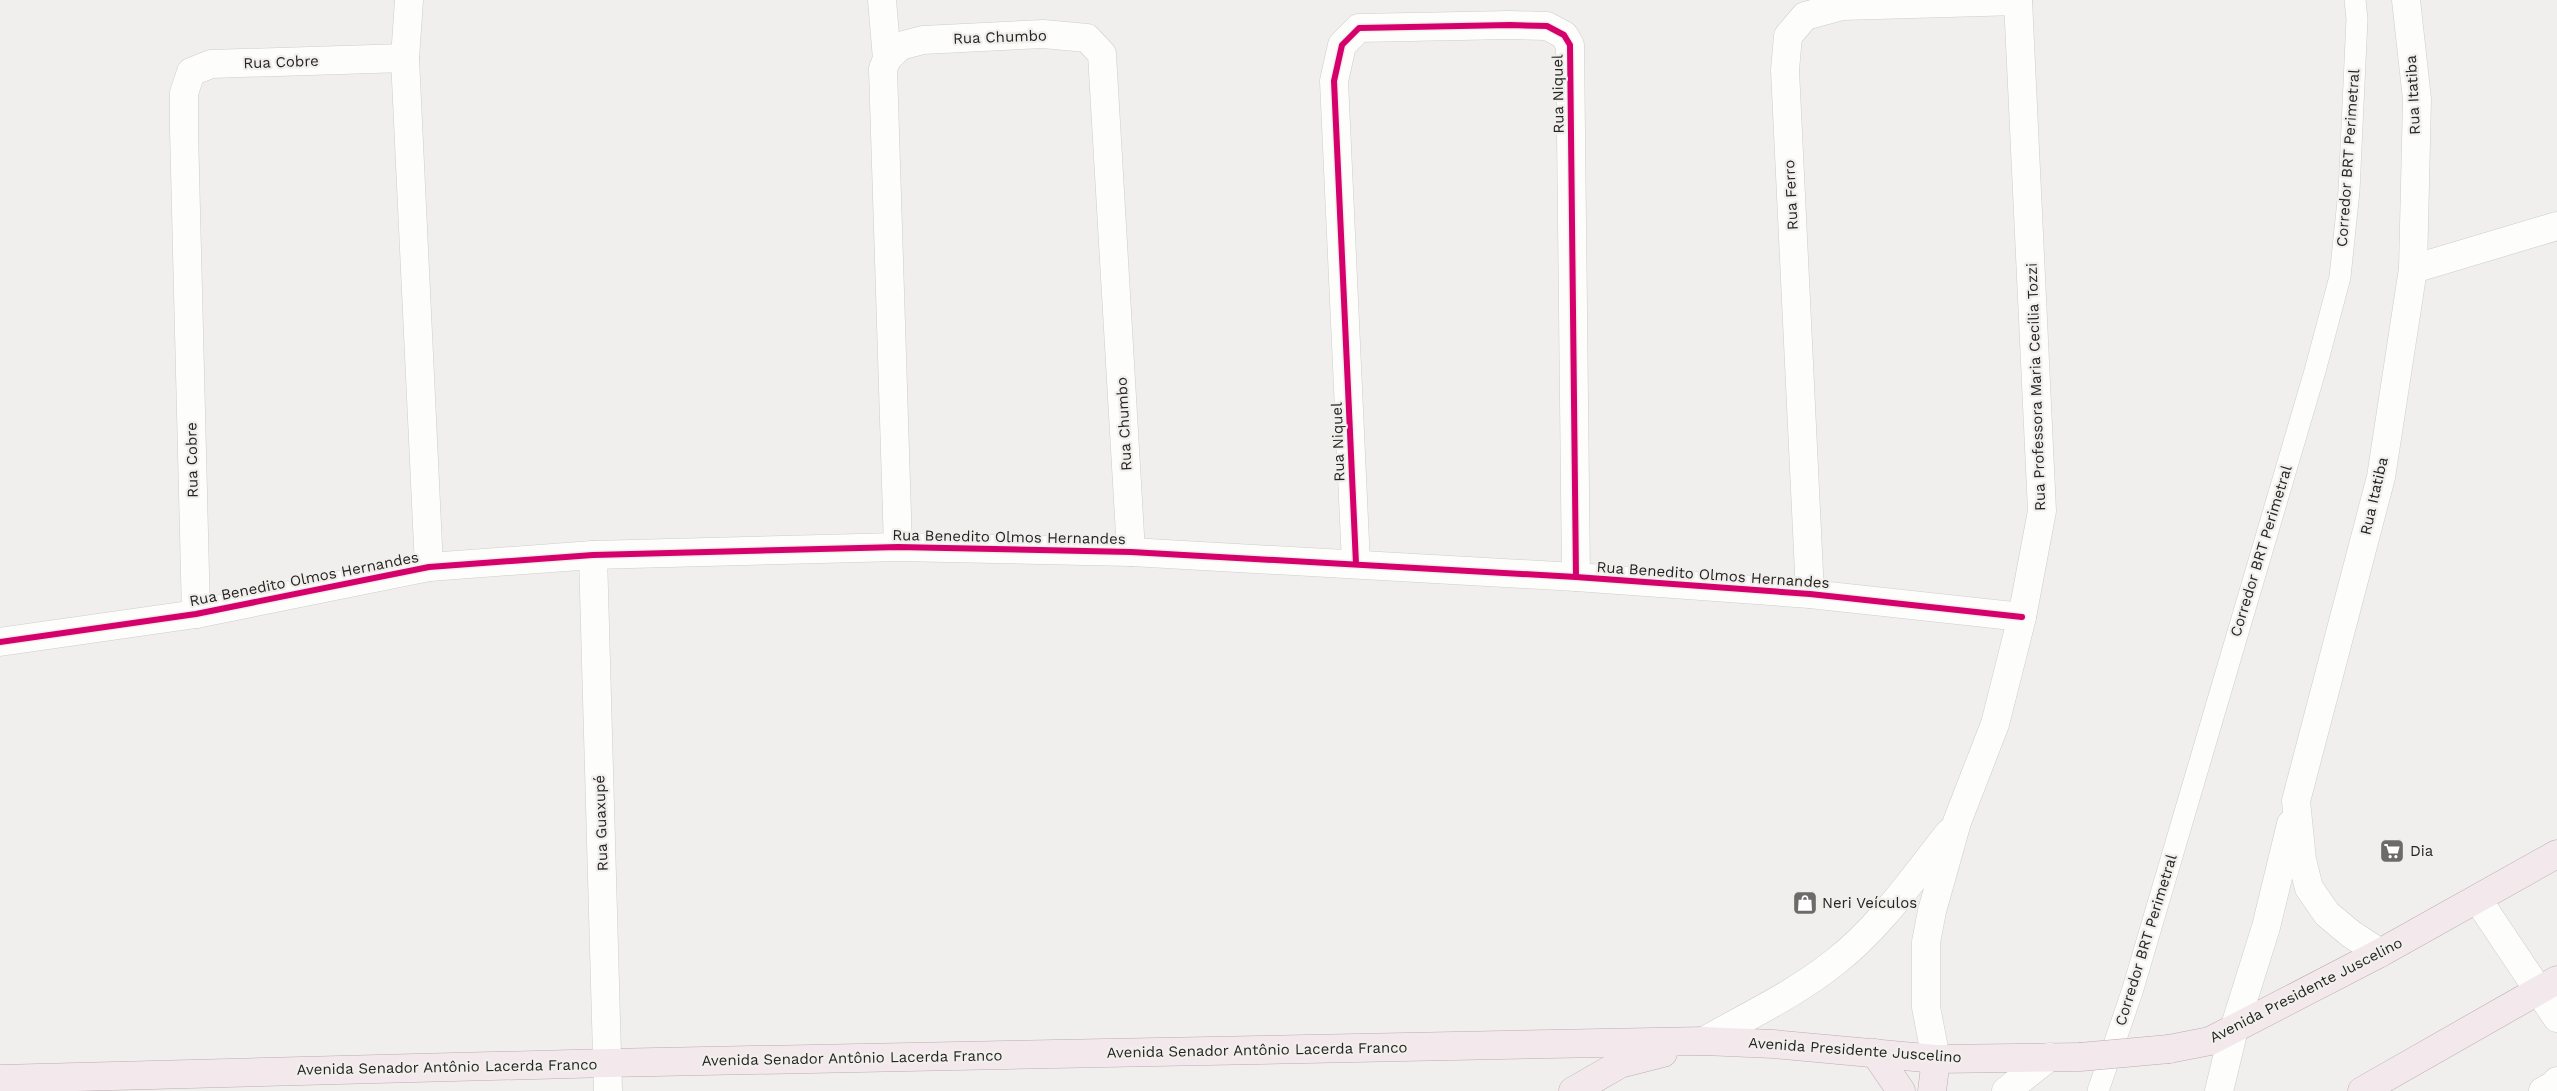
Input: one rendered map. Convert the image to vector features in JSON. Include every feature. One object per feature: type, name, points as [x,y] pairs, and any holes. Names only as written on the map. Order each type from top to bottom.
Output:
[{"type":"main road","name":"Avenida Presidente Juscelino","points":[[1704,1042],[1773,1044],[1936,1058],[2080,1057],[2170,1049],[2210,1041],[2478,900],[2557,854]]},
{"type":"main road","points":[[2362,1091],[2552,1005]]},
{"type":"main road","name":"Avenida Senador Antônio Lacerda Franco","points":[[0,1079],[608,1063],[1704,1042]]},
{"type":"main road","points":[[1573,1091],[1620,1064],[1704,1042]]},
{"type":"main road","points":[[1875,1053],[1901,1091]]},
{"type":"main road","points":[[1932,1091],[1936,1058]]},
{"type":"main road","points":[[1588,1091],[1620,1064]]},
{"type":"street","points":[[409,0],[405,58],[429,567]]},
{"type":"street","points":[[882,0],[887,59],[883,69],[898,547]]},
{"type":"street","name":"Rua Ferro","points":[[1810,594],[1785,70],[1788,36],[1805,16],[1842,6],[2018,0]]},
{"type":"street","name":"Rua Professora Maria Cecília Tozzi","points":[[1936,1058],[1926,1007],[1926,942],[1932,911],[1957,822],[1995,724],[2022,617],[2042,511],[2018,0]]},
{"type":"street","name":"Rua Itatiba","points":[[2380,952],[2351,934],[2327,914],[2309,888],[2302,860],[2296,801],[2381,477],[2413,269],[2417,99],[2406,0]]},
{"type":"street","name":"Rua Niquel","points":[[1356,564],[1334,80],[1342,45],[1359,28],[1451,25],[1547,26],[1564,35],[1570,45],[1576,577]]},
{"type":"street","name":"Rua Chumbo","points":[[887,59],[900,46],[923,40],[1044,34],[1087,38],[1102,54],[1131,552]]},
{"type":"street","name":"Rua Cobre","points":[[196,614],[184,130],[184,94],[191,72],[212,64],[405,58]]},
{"type":"street","points":[[2413,269],[2557,226]]},
{"type":"street","name":"Rua Benedito Olmos Hernandes","points":[[0,642],[196,614],[429,567],[593,555],[898,547],[1131,552],[1576,577],[1810,594],[2022,617]]},
{"type":"street","name":"Rua Guaxupé","points":[[593,555],[608,1091]]},
{"type":"street","points":[[2219,1091],[2234,1029],[2266,927],[2296,801]]},
{"type":"street","name":"Rua Professora Maria Cecília Tozzi","points":[[1704,1042],[1802,986],[1836,962],[1873,927],[1957,822]]},
{"type":"street","points":[[2478,900],[2552,1005]]},
{"type":"street","points":[[2006,1091],[2049,1057]]},
{"type":"street","points":[[2543,1091],[2554,1085],[2557,1081]]},
{"type":"lane","name":"Corredor BRT Perimetral","points":[[2098,1091],[2132,992],[2315,371],[2340,277],[2349,191],[2357,19],[2355,0]]},
{"type":"cycle path","points":[[1356,564],[1334,81],[1342,45],[1359,28],[1547,26],[1564,35],[1570,45],[1576,577]]},
{"type":"cycle path","points":[[0,642],[196,614],[429,567],[593,555],[898,547],[1131,552],[1576,577],[1810,594],[2022,617]]},
{"type":"place","name":"Dia","points":[[2392,851]]},
{"type":"place","name":"Neri Veículos","points":[[1805,903]]}]
